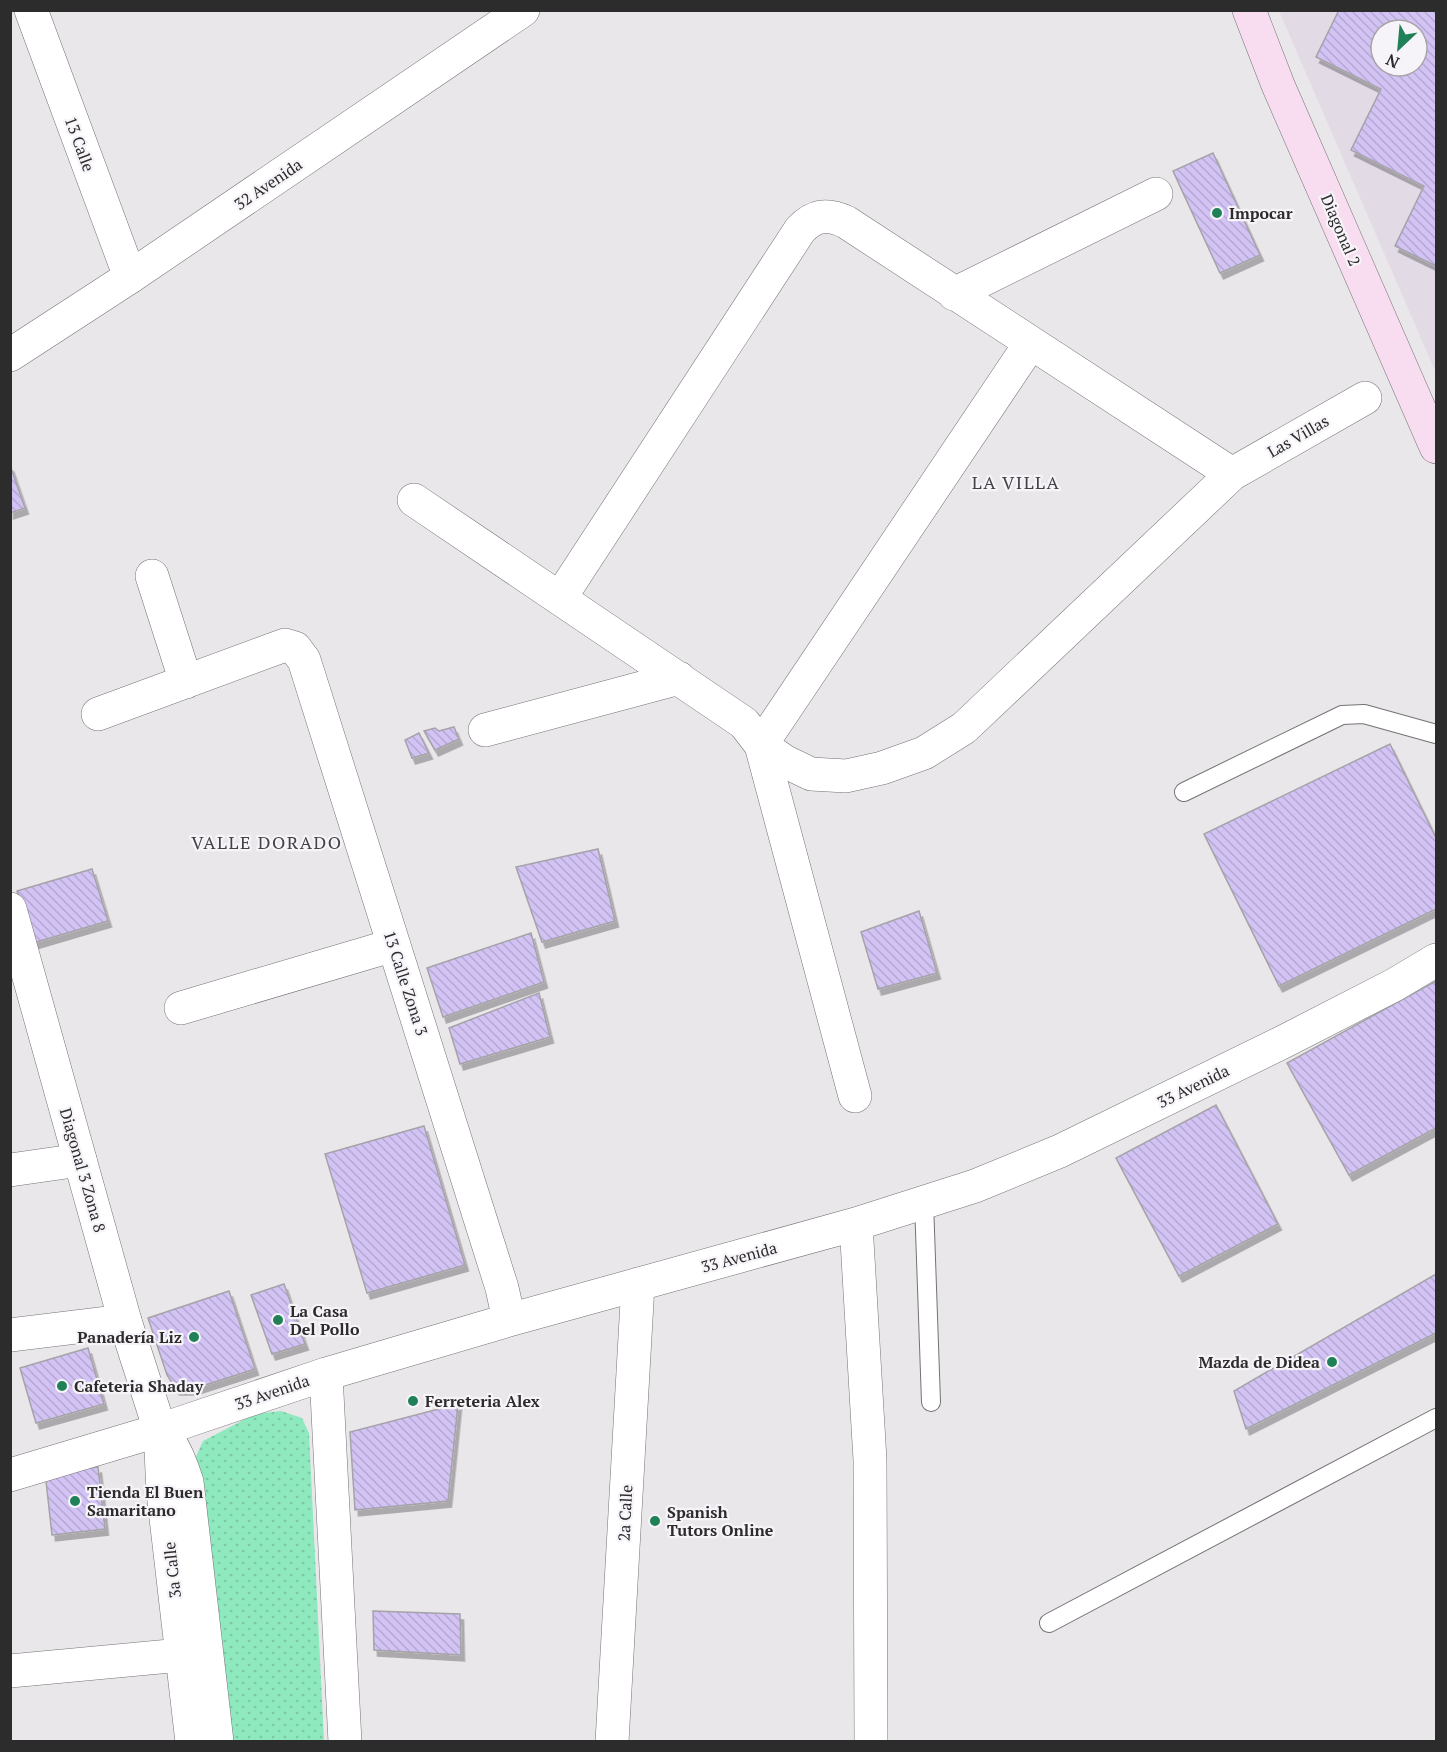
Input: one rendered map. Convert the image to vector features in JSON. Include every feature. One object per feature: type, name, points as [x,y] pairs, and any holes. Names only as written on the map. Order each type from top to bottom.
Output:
[{"type":"main road","name":"Diagonal 2","points":[[1249,10],[1278,85],[1437,447]]},
{"type":"street","name":"13 Calle","points":[[31,10],[130,278]]},
{"type":"street","name":"32 Avenida","points":[[10,355],[130,278],[523,10]]},
{"type":"street","points":[[954,294],[1156,194]]},
{"type":"street","points":[[560,598],[793,240],[806,223],[824,215],[835,217],[1232,474]]},
{"type":"street","points":[[761,745],[1030,344]]},
{"type":"street","name":"Las Villas","points":[[761,745],[784,761],[811,774],[846,776],[882,768],[924,753],[964,728],[1232,474],[1365,398]]},
{"type":"street","points":[[414,500],[744,723],[761,745],[855,1096]]},
{"type":"street","points":[[98,714],[186,682],[152,576]]},
{"type":"street","name":"13 Calle Zona 3","points":[[186,682],[285,645],[296,648],[304,660],[502,1288],[509,1320]]},
{"type":"street","points":[[485,730],[679,678]]},
{"type":"street","name":"Diagonal 3 Zona 8","points":[[10,909],[126,1321],[160,1430]]},
{"type":"street","points":[[181,1008],[394,945]]},
{"type":"street","name":"33 Avenida","points":[[10,1475],[160,1430],[326,1374],[509,1320],[856,1224],[975,1186],[1060,1151],[1285,1041],[1394,985],[1437,960]]},
{"type":"street","points":[[10,1170],[80,1160]]},
{"type":"street","points":[[856,1224],[870,1460],[871,1742]]},
{"type":"street","name":"2a Calle","points":[[612,1742],[639,1284]]},
{"type":"street","points":[[10,1335],[126,1321]]},
{"type":"street","points":[[326,1374],[345,1742]]},
{"type":"street","name":"3a Calle","points":[[160,1430],[163,1492],[192,1742]]},
{"type":"street","name":"3a Calle","points":[[160,1430],[174,1448],[187,1482],[217,1742]]},
{"type":"street","points":[[10,1671],[181,1655]]},
{"type":"lane","points":[[1184,792],[1342,715],[1364,714],[1437,734]]},
{"type":"lane","points":[[924,1202],[931,1402]]},
{"type":"lane","points":[[1049,1623],[1437,1418]]},
{"type":"shaded area","points":[[1279,11],[1436,11],[1436,373]]},
{"type":"green space","points":[[281,1411],[302,1418],[309,1433],[324,1741],[223,1741],[190,1470],[203,1441],[255,1414]]},
{"type":"building","points":[[1339,10],[1436,10],[1436,266],[1395,246],[1424,186],[1351,150],[1381,89],[1316,57]]},
{"type":"building","name":"Impocar","points":[[1213,153],[1260,255],[1220,273],[1173,171]]},
{"type":"building","points":[[10,465],[25,508],[10,513]]},
{"type":"building","points":[[454,727],[459,739],[435,750],[424,731],[435,728],[439,731]]},
{"type":"building","points":[[419,733],[429,753],[412,758],[405,740]]},
{"type":"building","points":[[1390,744],[1436,838],[1436,909],[1279,986],[1204,834]]},
{"type":"building","points":[[598,849],[615,921],[542,942],[516,867]]},
{"type":"building","points":[[92,869],[108,921],[33,943],[17,891]]},
{"type":"building","points":[[919,911],[937,973],[878,989],[861,932]]},
{"type":"building","points":[[531,933],[544,982],[443,1017],[427,968]]},
{"type":"building","points":[[1436,981],[1436,1128],[1349,1175],[1287,1063]]},
{"type":"building","points":[[539,993],[550,1037],[460,1064],[449,1028]]},
{"type":"building","points":[[1216,1105],[1278,1224],[1179,1276],[1116,1158]]},
{"type":"building","points":[[424,1126],[465,1265],[367,1293],[325,1154]]},
{"type":"building","name":"Mazda de Didea","points":[[1436,1274],[1436,1333],[1246,1429],[1234,1391]]},
{"type":"building","name":"La Casa Del Pollo","points":[[284,1284],[305,1344],[272,1354],[251,1295]]},
{"type":"building","points":[[229,1291],[255,1369],[193,1389],[176,1389],[167,1375],[148,1318]]},
{"type":"building","name":"Cafeteria Shaday","points":[[88,1348],[104,1404],[36,1423],[20,1368]]},
{"type":"building","points":[[458,1404],[448,1501],[355,1510],[350,1432]]},
{"type":"building","name":"Tienda El Buen Samaritano","points":[[98,1467],[105,1529],[52,1535],[45,1472]]},
{"type":"building","points":[[373,1611],[460,1614],[461,1655],[374,1650]]},
{"type":"place","name":"Impocar","points":[[1217,213]]},
{"type":"place","name":"La Casa Del Pollo","points":[[278,1320]]},
{"type":"place","name":"Panadería Liz","points":[[194,1337]]},
{"type":"place","name":"Mazda de Didea","points":[[1332,1362]]},
{"type":"place","name":"Cafeteria Shaday","points":[[62,1386]]},
{"type":"place","name":"Ferreteria Alex","points":[[413,1401]]},
{"type":"place","name":"Tienda El Buen Samaritano","points":[[75,1501]]},
{"type":"place","name":"Spanish Tutors Online","points":[[655,1521]]},
{"type":"district","name":"LA VILLA","points":[[1016,482]]},
{"type":"district","name":"VALLE DORADO","points":[[267,842]]}]
